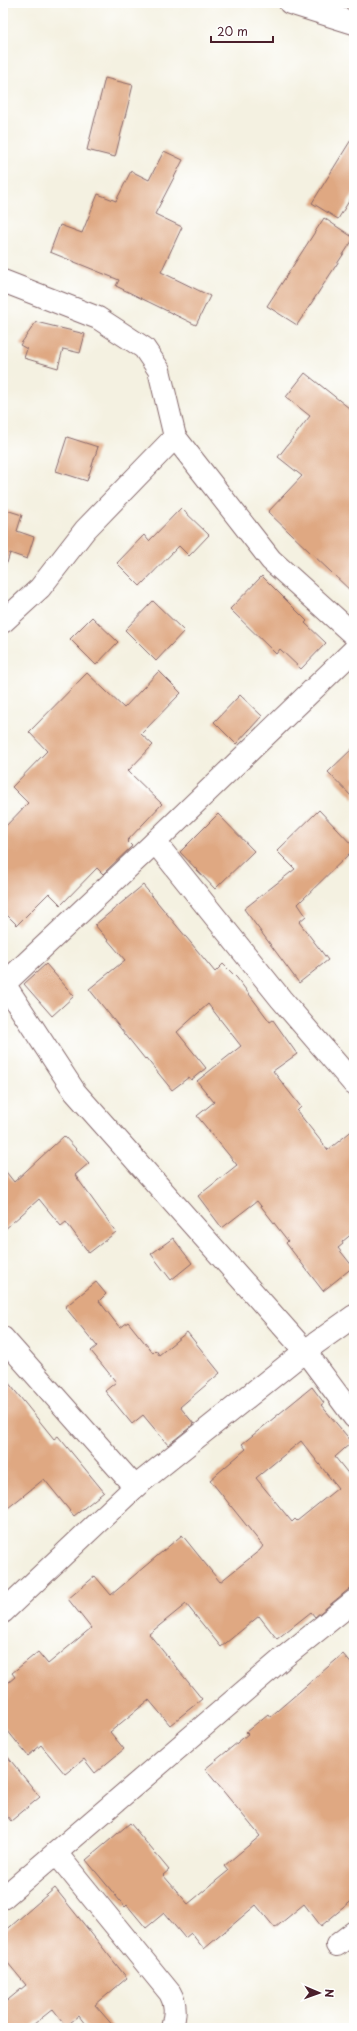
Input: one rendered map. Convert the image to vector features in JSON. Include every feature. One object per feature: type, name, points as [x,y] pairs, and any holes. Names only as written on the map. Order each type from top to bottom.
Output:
[{"type":"street","points":[[290,3],[354,23]]},
{"type":"street","points":[[3,281],[98,318],[144,348],[159,370],[175,438],[271,560],[354,635]]},
{"type":"street","points":[[3,622],[40,588],[85,530],[175,438]]},
{"type":"street","points":[[354,650],[155,842],[4,984],[74,1092],[305,1351],[354,1417]]},
{"type":"street","points":[[155,842],[281,999],[354,1084]]},
{"type":"street","points":[[3,1612],[135,1487],[305,1351],[354,1316]]},
{"type":"street","points":[[3,1338],[135,1487]]},
{"type":"street","points":[[3,1898],[282,1659],[354,1601]]},
{"type":"street","points":[[56,1853],[170,1993],[175,2004],[176,2015],[172,2028]]},
{"type":"street","points":[[337,1945],[354,1932]]},
{"type":"building","points":[[105,78],[133,85],[115,157],[87,150]]},
{"type":"building","points":[[354,135],[354,193],[338,219],[312,203]]},
{"type":"building","points":[[164,151],[183,160],[155,214],[182,227],[161,272],[210,296],[196,325],[116,286],[119,280],[50,252],[60,225],[82,233],[98,194],[116,201],[131,171],[149,180]]},
{"type":"building","points":[[324,218],[354,238],[297,325],[267,306]]},
{"type":"building","points":[[36,322],[85,334],[80,353],[63,349],[58,368],[24,358],[27,349],[20,345]]},
{"type":"building","points":[[305,373],[354,412],[354,594],[268,512],[302,476],[278,457],[310,416],[286,397]]},
{"type":"building","points":[[67,437],[98,447],[87,481],[56,471]]},
{"type":"building","points":[[181,508],[209,535],[189,556],[179,546],[140,586],[117,563],[144,535],[149,541]]},
{"type":"building","points":[[3,509],[22,515],[17,531],[34,537],[27,559],[10,553],[7,563],[3,562]]},
{"type":"building","points":[[262,576],[307,621],[305,623],[326,643],[301,669],[280,649],[276,654],[230,609]]},
{"type":"building","points":[[153,601],[184,631],[156,661],[125,630]]},
{"type":"building","points":[[92,617],[118,642],[96,665],[70,639]]},
{"type":"building","points":[[159,671],[181,693],[141,734],[153,745],[128,771],[162,804],[127,841],[132,846],[103,874],[97,868],[61,905],[49,893],[17,925],[3,911],[3,829],[28,803],[12,787],[47,751],[29,732],[87,673],[124,708]]},
{"type":"building","points":[[240,695],[262,716],[236,744],[214,722]]},
{"type":"building","points":[[354,747],[354,799],[328,772]]},
{"type":"building","points":[[319,810],[354,847],[354,849],[298,904],[306,916],[299,922],[328,960],[299,983],[244,909],[295,869],[277,851]]},
{"type":"building","points":[[218,814],[254,851],[215,889],[180,852]]},
{"type":"building","points":[[143,885],[215,972],[223,964],[237,978],[270,1022],[273,1020],[297,1054],[273,1071],[301,1107],[297,1111],[328,1150],[354,1129],[354,1232],[342,1242],[343,1244],[338,1248],[353,1267],[323,1291],[286,1243],[288,1241],[257,1201],[222,1228],[198,1196],[237,1165],[197,1116],[214,1102],[197,1081],[241,1046],[208,1004],[177,1032],[206,1068],[191,1080],[189,1077],[172,1090],[89,989],[125,960],[95,925]]},
{"type":"building","points":[[46,964],[74,996],[52,1016],[24,984]]},
{"type":"building","points":[[64,1136],[89,1163],[75,1175],[116,1232],[89,1253],[66,1222],[61,1226],[39,1199],[3,1231],[3,1168],[14,1182]]},
{"type":"building","points":[[173,1238],[192,1263],[171,1280],[151,1254]]},
{"type":"building","points":[[96,1282],[106,1294],[99,1301],[120,1328],[128,1322],[153,1353],[156,1350],[159,1355],[187,1332],[220,1373],[180,1407],[194,1424],[168,1445],[143,1415],[132,1424],[105,1391],[116,1382],[91,1351],[97,1346],[65,1307]]},
{"type":"building","points":[[3,1376],[54,1439],[58,1436],[104,1492],[74,1516],[44,1479],[3,1512]]},
{"type":"building","points":[[312,1387],[324,1403],[321,1405],[352,1442],[335,1457],[351,1477],[354,1475],[354,1585],[315,1617],[311,1612],[277,1639],[259,1616],[221,1647],[186,1604],[149,1634],[202,1699],[170,1725],[149,1700],[110,1732],[124,1749],[95,1773],[84,1759],[65,1774],[41,1745],[28,1756],[3,1725],[3,1687],[15,1677],[12,1673],[38,1652],[48,1664],[91,1628],[68,1599],[95,1576],[111,1595],[182,1535],[220,1582],[263,1546],[210,1480],[246,1449],[242,1444]],"holes":[[[301,1441],[338,1488],[297,1521],[295,1519],[292,1522],[256,1478]]]},
{"type":"building","points":[[343,1654],[354,1667],[354,1899],[321,1926],[304,1904],[275,1928],[256,1905],[204,1949],[191,1933],[185,1938],[164,1913],[146,1928],[127,1905],[125,1907],[86,1860],[130,1823],[169,1870],[163,1875],[188,1904],[228,1871],[224,1866],[260,1836],[205,1769],[248,1734],[246,1732],[268,1714],[270,1717]]},
{"type":"building","points":[[3,1751],[40,1797],[11,1821],[3,1811]]},
{"type":"building","points":[[55,1888],[127,1978],[95,2005],[115,2028],[88,2028],[79,2016],[66,2026],[53,2009],[29,2028],[3,2028],[3,2004],[26,1985],[3,1957],[3,1933]]}]
